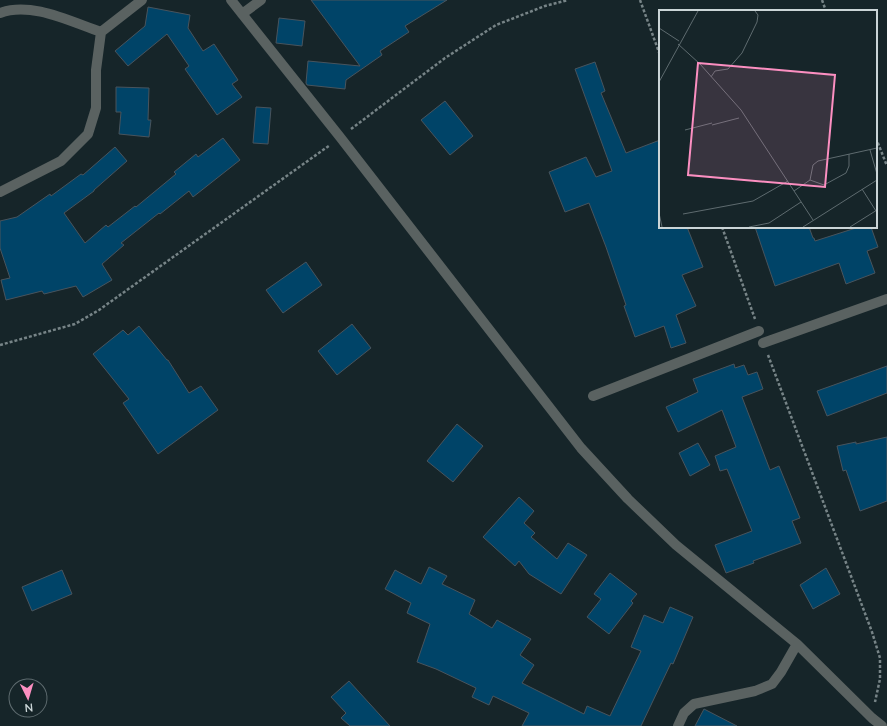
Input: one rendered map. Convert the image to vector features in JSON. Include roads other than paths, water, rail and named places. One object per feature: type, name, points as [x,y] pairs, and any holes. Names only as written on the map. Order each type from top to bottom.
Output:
[{"type":"street","points":[[0,192],[61,161],[88,134],[96,108],[96,70],[101,32],[142,0]]},
{"type":"street","points":[[231,0],[340,137],[581,448],[628,499],[676,545],[797,644],[882,726]]},
{"type":"street","points":[[242,14],[261,0]]},
{"type":"street","points":[[0,13],[7,10],[37,10],[101,32]]},
{"type":"street","points":[[763,343],[887,299]]},
{"type":"street","points":[[593,396],[759,331]]},
{"type":"street","points":[[678,726],[684,713],[694,704],[755,691],[772,684],[781,672],[797,644]]}]
